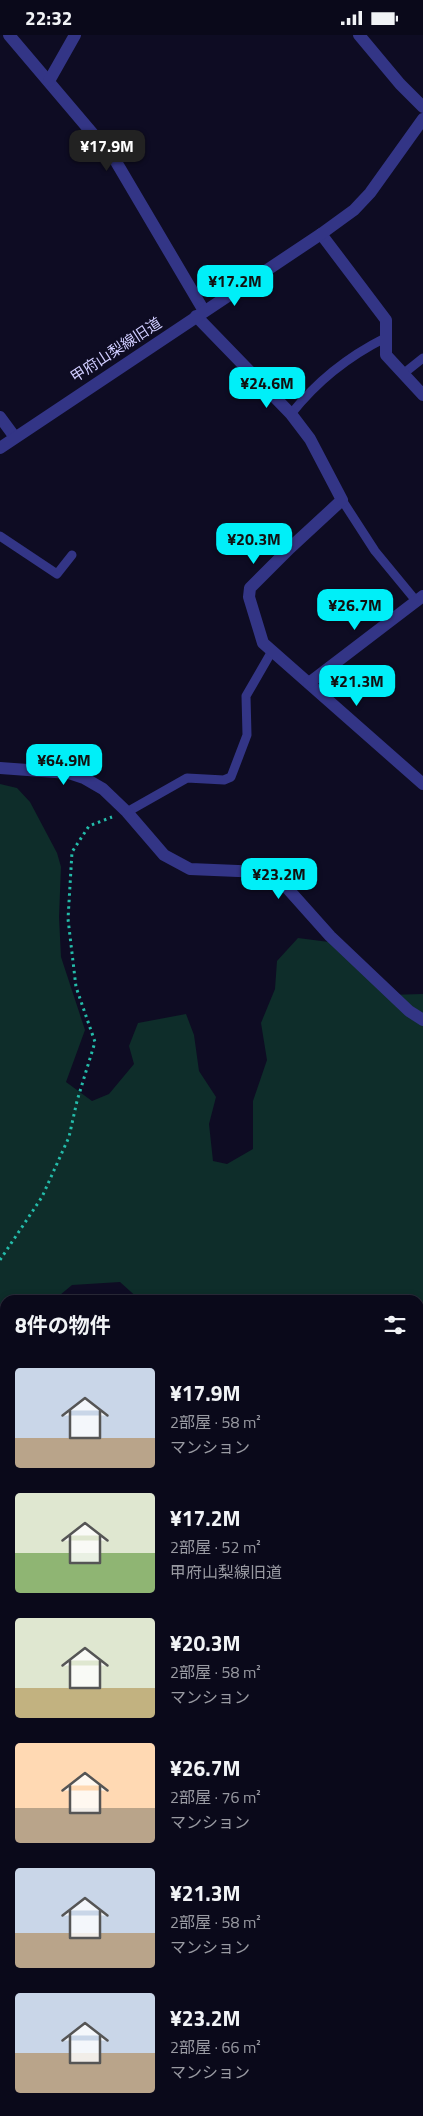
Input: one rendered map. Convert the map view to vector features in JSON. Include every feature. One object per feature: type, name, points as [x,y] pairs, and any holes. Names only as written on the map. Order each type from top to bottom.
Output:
[{"type":"street","points":[[9,35],[116,159],[200,313],[291,414],[310,439],[342,500],[250,588],[249,597],[264,643],[423,784]]},
{"type":"street","points":[[49,81],[75,35]]},
{"type":"street","points":[[358,35],[400,84],[423,107]]},
{"type":"street","name":"甲府山梨線旧道","points":[[0,447],[321,234],[354,210],[370,193],[423,119]]},
{"type":"street","points":[[321,234],[386,320],[386,355],[423,395]]},
{"type":"street","points":[[0,417],[14,436]]},
{"type":"street","points":[[309,683],[420,599]]},
{"type":"street","points":[[0,767],[69,773],[84,777],[103,789],[127,811],[164,855],[190,869],[261,872],[274,877],[288,889],[330,936],[409,1011],[423,1020]]},
{"type":"lane","points":[[291,414],[305,396],[329,373],[360,350],[386,338]]},
{"type":"lane","points":[[403,374],[423,358]]},
{"type":"lane","points":[[342,500],[375,551],[420,599]]},
{"type":"lane","points":[[0,536],[57,574],[72,555]]},
{"type":"lane","points":[[127,811],[187,778],[224,780],[231,777],[247,735],[246,697],[272,651]]},
{"type":"path","points":[[0,1261],[42,1197],[69,1137],[94,1042],[76,987],[69,928],[72,852],[89,826],[127,811]]},
{"type":"green space","points":[[0,784],[17,788],[30,802],[57,853],[61,867],[59,917],[61,957],[85,1030],[66,1082],[92,1101],[109,1094],[134,1064],[129,1046],[138,1023],[186,1014],[194,1035],[199,1071],[216,1097],[209,1124],[213,1161],[227,1164],[253,1149],[253,1101],[267,1060],[261,1023],[275,989],[277,961],[298,938],[329,942],[387,995],[423,994],[423,1295],[134,1295],[120,1282],[72,1285],[60,1295],[0,1295]]}]
